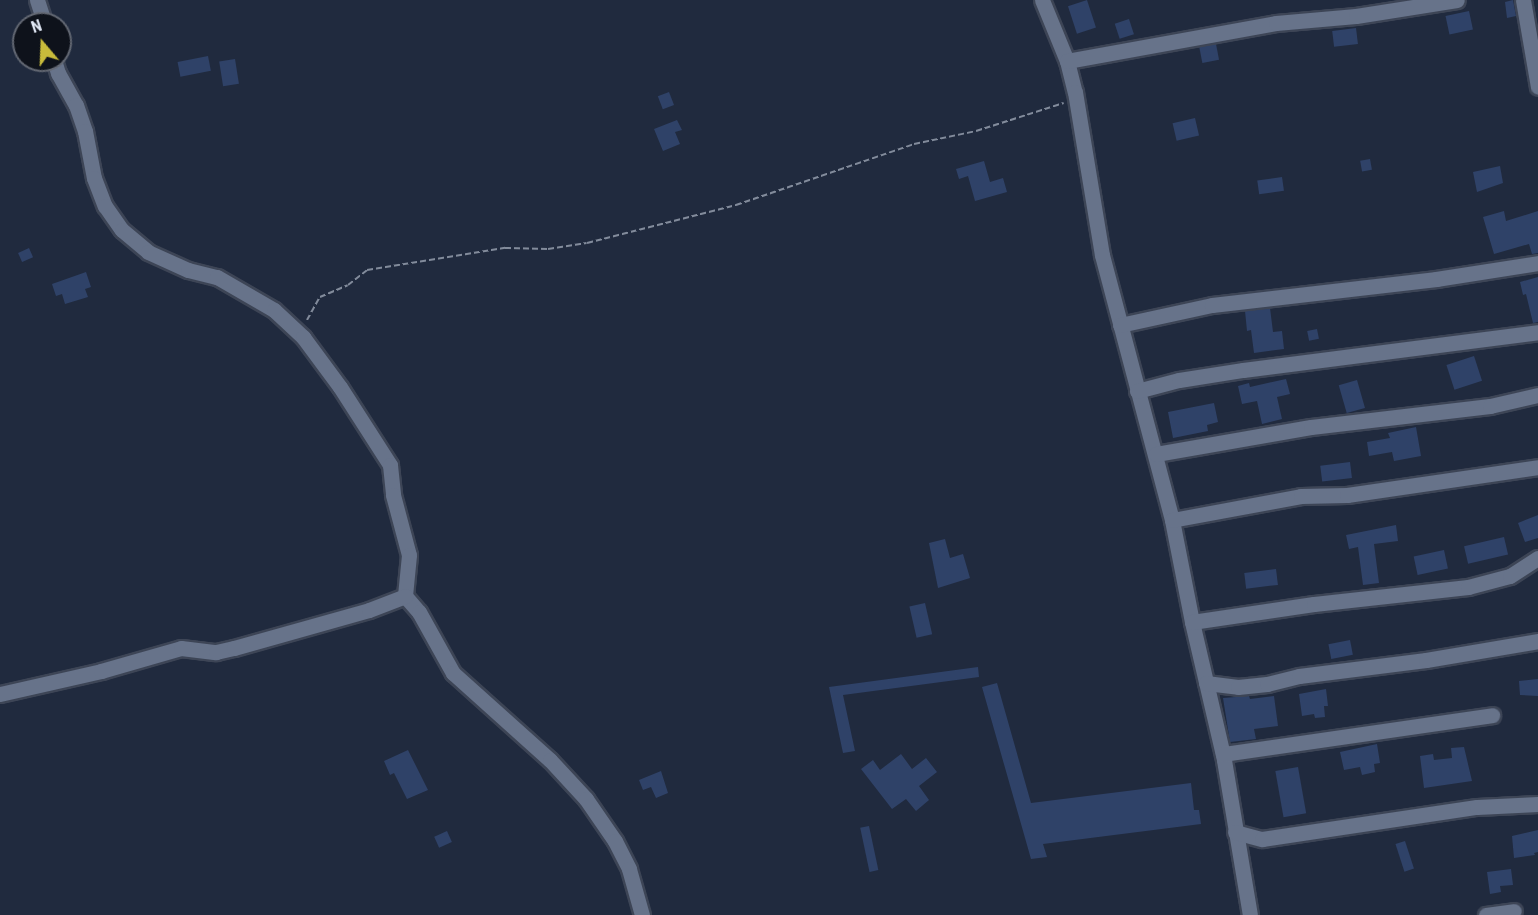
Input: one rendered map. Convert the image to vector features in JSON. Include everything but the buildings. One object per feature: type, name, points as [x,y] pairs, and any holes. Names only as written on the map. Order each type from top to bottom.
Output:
[{"type":"street","points":[[1041,0],[1067,61],[1076,99],[1102,255],[1172,520],[1192,622],[1223,754],[1251,915]]},
{"type":"street","points":[[1067,61],[1276,23],[1356,16],[1457,0]]},
{"type":"street","points":[[1523,0],[1538,87]]},
{"type":"street","points":[[58,72],[76,105],[85,131],[94,178],[105,206],[122,230],[148,252],[188,270],[217,276],[274,310],[299,333],[340,387],[390,465],[393,495],[409,555],[405,596],[419,612],[453,673],[550,760],[586,798],[615,841],[629,869],[642,915]]},
{"type":"street","points":[[1120,325],[1212,305],[1436,279],[1538,263]]},
{"type":"street","points":[[1137,391],[1179,380],[1243,370],[1538,332]]},
{"type":"street","points":[[1156,454],[1311,427],[1490,406],[1538,395]]},
{"type":"street","points":[[1172,520],[1301,496],[1369,492],[1538,467]]},
{"type":"street","points":[[1192,622],[1314,604],[1468,587],[1510,576],[1538,558]]},
{"type":"street","points":[[0,694],[101,671],[181,648],[216,652],[234,648],[369,610],[405,596]]},
{"type":"street","points":[[1206,683],[1238,687],[1267,684],[1299,676],[1426,660],[1538,641]]},
{"type":"street","points":[[1223,754],[1492,715]]},
{"type":"street","points":[[1235,832],[1262,839],[1476,807],[1538,804]]},
{"type":"street","points":[[1486,915],[1514,911]]},
{"type":"path","points":[[299,333],[320,297],[348,285],[367,270],[505,248],[548,249],[587,243],[736,205],[914,144],[976,131],[1076,99]]}]
